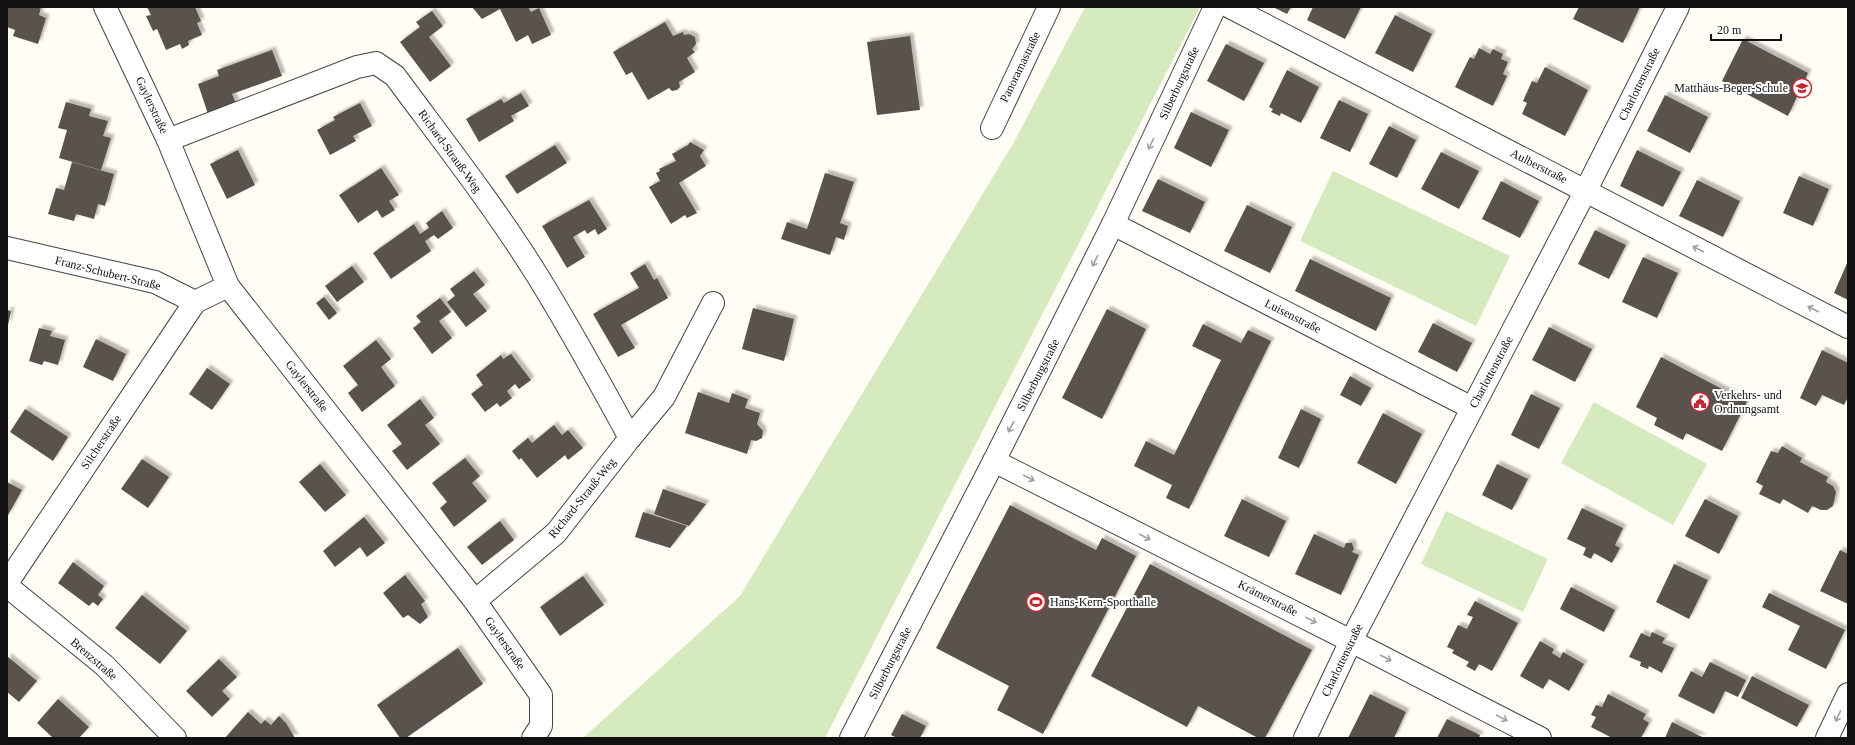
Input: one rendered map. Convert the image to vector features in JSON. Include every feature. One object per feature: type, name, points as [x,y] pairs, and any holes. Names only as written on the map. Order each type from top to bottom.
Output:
[{"type":"street","name":"Gaylerstraße","points":[[105,7],[168,140],[228,286],[476,601],[541,695],[541,726],[533,738]]},
{"type":"street","name":"Panoramastraße","points":[[992,128],[1049,7]]},
{"type":"street","name":"Silberburgstraße","points":[[851,738],[994,461],[1113,224],[1215,7]]},
{"type":"street","name":"Aulberstraße","points":[[1230,7],[1848,327]]},
{"type":"street","name":"Charlottenstraße","points":[[1305,738],[1351,640],[1586,190],[1678,7]]},
{"type":"street","name":"Richard-Strauß-Weg","points":[[168,140],[357,67],[376,63],[394,76],[489,204],[528,261],[581,349],[630,438]]},
{"type":"street","name":"Luisenstraße","points":[[1113,224],[1472,408]]},
{"type":"street","name":"Franz-Schubert-Straße","points":[[7,248],[155,282],[195,302]]},
{"type":"street","points":[[195,302],[228,286]]},
{"type":"street","name":"Silcherstraße","points":[[7,584],[195,302]]},
{"type":"street","name":"Richard-Strauß-Weg","points":[[476,601],[556,533],[664,397],[713,303]]},
{"type":"street","name":"Krämerstraße","points":[[994,461],[1351,640],[1540,738]]},
{"type":"street","name":"Brenzstraße","points":[[7,584],[104,665],[175,738]]},
{"type":"street","points":[[1827,738],[1848,694]]},
{"type":"green space","points":[[1085,7],[1200,7],[825,738],[583,738],[740,596],[1014,142]]},
{"type":"green space","points":[[1333,171],[1510,256],[1476,326],[1300,241]]},
{"type":"green space","points":[[1594,402],[1707,464],[1673,525],[1561,463]]},
{"type":"green space","points":[[1446,511],[1548,559],[1523,612],[1421,564]]},
{"type":"building","points":[[7,7],[41,7],[39,15],[46,18],[38,44],[13,36],[15,30],[7,27]]},
{"type":"building","points":[[147,7],[195,7],[201,21],[197,23],[202,35],[188,41],[189,45],[182,49],[180,44],[166,50],[157,29],[153,31],[146,16],[151,15]]},
{"type":"building","points":[[472,7],[528,7],[531,12],[539,8],[551,35],[532,44],[528,35],[516,42],[500,9],[482,19]]},
{"type":"building","points":[[1273,7],[1291,7],[1287,14]]},
{"type":"building","points":[[1313,7],[1361,7],[1345,39],[1307,20]]},
{"type":"building","points":[[1579,7],[1640,7],[1623,43],[1573,19]]},
{"type":"building","points":[[432,11],[443,26],[429,37],[451,66],[430,82],[400,42],[420,27],[416,22]]},
{"type":"building","points":[[1395,15],[1432,34],[1413,72],[1375,53]]},
{"type":"building","points":[[665,22],[673,36],[683,32],[684,35],[689,34],[695,37],[696,44],[692,49],[695,52],[687,58],[695,72],[679,82],[680,87],[677,90],[672,91],[669,88],[648,100],[632,72],[626,75],[613,52]]},
{"type":"building","points":[[910,36],[920,110],[877,115],[867,42]]},
{"type":"building","points":[[1743,39],[1808,73],[1788,116],[1722,81]]},
{"type":"building","points":[[1226,44],[1264,63],[1244,101],[1207,81]]},
{"type":"building","points":[[1479,48],[1490,54],[1493,49],[1503,54],[1501,59],[1508,62],[1503,74],[1507,76],[1493,106],[1455,87],[1470,57],[1474,59]]},
{"type":"building","points":[[272,50],[282,76],[232,94],[236,103],[208,114],[198,84],[219,76],[217,70]]},
{"type":"building","points":[[1545,67],[1588,90],[1565,136],[1522,114],[1527,103],[1523,101],[1532,81],[1537,83]]},
{"type":"building","points":[[1287,70],[1319,87],[1301,123],[1281,113],[1280,116],[1271,112],[1273,109],[1269,107]]},
{"type":"building","points":[[521,93],[529,106],[511,116],[514,121],[479,142],[466,119],[501,99],[504,103]]},
{"type":"building","points":[[1665,95],[1708,117],[1690,153],[1647,131]]},
{"type":"building","points":[[1339,100],[1368,114],[1350,152],[1320,138]]},
{"type":"building","points":[[66,102],[91,109],[89,116],[108,121],[103,136],[111,138],[101,170],[59,158],[67,130],[58,128]]},
{"type":"building","points":[[360,103],[372,126],[353,136],[356,141],[330,155],[317,130],[335,120],[333,117]]},
{"type":"building","points":[[1191,112],[1229,130],[1211,167],[1174,148]]},
{"type":"building","points":[[1389,126],[1416,140],[1397,178],[1369,164]]},
{"type":"building","points":[[690,142],[704,150],[700,156],[706,166],[679,183],[697,213],[687,218],[685,215],[671,224],[649,187],[660,181],[656,173],[660,171],[659,169],[676,161],[672,154],[688,145]]},
{"type":"building","points":[[555,145],[567,163],[517,194],[505,176]]},
{"type":"building","points":[[238,150],[255,185],[227,199],[210,164]]},
{"type":"building","points":[[1637,150],[1681,172],[1663,207],[1620,186]]},
{"type":"building","points":[[1441,152],[1479,171],[1459,209],[1421,189]]},
{"type":"building","points":[[72,162],[114,174],[105,206],[98,204],[94,219],[76,214],[74,221],[48,214],[56,188],[64,190]]},
{"type":"building","points":[[381,168],[399,195],[389,201],[395,210],[382,218],[377,210],[358,223],[339,195]]},
{"type":"building","points":[[825,173],[854,182],[840,223],[848,226],[844,240],[836,237],[830,255],[781,239],[787,222],[807,229]]},
{"type":"building","points":[[1799,176],[1829,189],[1813,226],[1783,213]]},
{"type":"building","points":[[1158,179],[1205,202],[1190,233],[1142,211]]},
{"type":"building","points":[[1697,180],[1740,201],[1723,237],[1679,216]]},
{"type":"building","points":[[1501,181],[1539,201],[1520,238],[1482,219]]},
{"type":"building","points":[[589,200],[607,229],[598,235],[595,229],[587,234],[585,230],[573,237],[585,257],[567,268],[542,226]]},
{"type":"building","points":[[1247,205],[1292,227],[1270,273],[1224,251]]},
{"type":"building","points":[[442,211],[453,228],[438,239],[434,235],[425,241],[431,251],[391,279],[373,253],[414,224],[420,234],[429,228],[426,223]]},
{"type":"building","points":[[1595,230],[1626,245],[1609,279],[1578,264]]},
{"type":"building","points":[[1643,257],[1678,273],[1657,318],[1622,302]]},
{"type":"building","points":[[1310,259],[1391,298],[1376,331],[1295,291]]},
{"type":"building","points":[[1848,261],[1848,300],[1834,293]]},
{"type":"building","points":[[645,264],[654,280],[657,278],[668,298],[621,325],[635,348],[618,357],[593,314],[639,288],[630,273]]},
{"type":"building","points":[[352,266],[364,282],[337,302],[325,286]]},
{"type":"building","points":[[474,271],[485,285],[473,294],[487,311],[466,327],[447,302],[455,296],[450,289]]},
{"type":"building","points":[[324,297],[337,313],[329,320],[316,303]]},
{"type":"building","points":[[440,298],[451,312],[439,321],[452,338],[432,354],[413,328],[421,322],[416,316]]},
{"type":"building","points":[[753,308],[794,319],[784,361],[742,349]]},
{"type":"building","points":[[1107,309],[1146,329],[1102,419],[1062,398]]},
{"type":"building","points":[[7,310],[11,311],[8,325],[7,325]]},
{"type":"building","points":[[1433,323],[1472,343],[1457,372],[1418,352]]},
{"type":"building","points":[[1203,324],[1241,343],[1248,330],[1271,341],[1189,509],[1166,498],[1172,485],[1134,466],[1146,441],[1174,455],[1221,360],[1192,346]]},
{"type":"building","points":[[1549,327],[1592,349],[1575,382],[1532,360]]},
{"type":"building","points":[[39,328],[52,331],[50,336],[65,340],[58,365],[44,361],[42,365],[29,361]]},
{"type":"building","points":[[96,339],[126,354],[113,381],[83,367]]},
{"type":"building","points":[[376,340],[391,359],[381,367],[395,386],[362,412],[348,393],[358,385],[343,366]]},
{"type":"building","points":[[1822,350],[1848,363],[1848,397],[1844,405],[1822,395],[1816,406],[1800,398]]},
{"type":"building","points":[[511,354],[531,380],[519,389],[515,384],[507,391],[512,398],[500,407],[497,403],[485,412],[471,394],[483,385],[476,375],[501,355],[503,359]]},
{"type":"building","points":[[1661,357],[1747,402],[1722,451],[1686,433],[1683,440],[1654,425],[1657,418],[1636,407]]},
{"type":"building","points":[[207,368],[230,384],[212,410],[189,394]]},
{"type":"building","points":[[1350,376],[1371,388],[1361,406],[1340,395]]},
{"type":"building","points":[[698,392],[729,403],[732,393],[748,399],[745,408],[760,413],[757,424],[763,431],[762,438],[756,441],[751,440],[747,454],[685,433]]},
{"type":"building","points":[[1531,394],[1560,408],[1539,449],[1511,435]]},
{"type":"building","points":[[420,399],[434,418],[425,425],[440,444],[407,470],[392,451],[402,444],[387,425]]},
{"type":"building","points":[[25,409],[68,437],[53,461],[10,432]]},
{"type":"building","points":[[1301,409],[1321,419],[1299,468],[1278,458]]},
{"type":"building","points":[[1383,413],[1422,434],[1396,484],[1357,463]]},
{"type":"building","points":[[554,425],[562,435],[568,430],[583,448],[568,460],[565,455],[537,478],[521,458],[519,460],[512,451],[528,438],[532,443]]},
{"type":"building","points":[[1782,446],[1802,458],[1800,462],[1828,477],[1826,482],[1833,486],[1836,492],[1833,506],[1827,510],[1821,510],[1812,506],[1808,513],[1783,499],[1780,504],[1759,494],[1763,486],[1756,482],[1771,451],[1778,453]]},
{"type":"building","points":[[465,458],[480,476],[472,483],[487,501],[454,527],[440,508],[447,502],[432,483]]},
{"type":"building","points":[[142,459],[169,477],[148,508],[121,489]]},
{"type":"building","points":[[320,464],[346,495],[325,512],[299,482]]},
{"type":"building","points":[[1497,464],[1528,479],[1512,510],[1482,495]]},
{"type":"building","points":[[7,482],[22,490],[7,517]]},
{"type":"building","points":[[663,489],[706,504],[689,526],[654,514]]},
{"type":"building","points":[[1242,499],[1286,521],[1269,557],[1224,536]]},
{"type":"building","points":[[1705,499],[1738,516],[1719,554],[1685,536]]},
{"type":"building","name":"Hans-Kern-Sporthalle","points":[[1010,505],[1096,550],[1102,538],[1136,556],[1043,734],[997,710],[1009,686],[936,648]]},
{"type":"building","points":[[1582,508],[1623,528],[1615,545],[1620,548],[1612,563],[1594,553],[1591,559],[1583,555],[1586,548],[1567,539]]},
{"type":"building","points":[[643,512],[687,526],[670,548],[635,537]]},
{"type":"building","points":[[364,517],[385,543],[367,557],[360,547],[335,567],[323,551]]},
{"type":"building","points":[[500,521],[514,540],[482,565],[467,547]]},
{"type":"building","points":[[1314,534],[1344,548],[1346,543],[1352,543],[1354,549],[1352,552],[1359,555],[1341,595],[1295,574]]},
{"type":"building","points":[[1840,550],[1848,554],[1848,604],[1820,591]]},
{"type":"building","points":[[73,562],[104,586],[98,595],[103,599],[98,606],[93,602],[89,606],[58,583]]},
{"type":"building","points":[[1150,564],[1312,650],[1265,738],[1258,738],[1198,706],[1187,727],[1091,676]]},
{"type":"building","points":[[1674,564],[1708,580],[1689,619],[1656,602]]},
{"type":"building","points":[[405,575],[425,601],[421,604],[428,617],[420,624],[408,615],[403,618],[383,593]]},
{"type":"building","points":[[583,576],[604,605],[560,636],[540,607]]},
{"type":"building","points":[[1571,587],[1615,610],[1604,632],[1560,609]]},
{"type":"building","points":[[1769,593],[1845,630],[1826,669],[1788,650],[1800,626],[1762,607]]},
{"type":"building","points":[[142,595],[187,631],[160,664],[115,628]]},
{"type":"building","points":[[1475,601],[1518,623],[1492,671],[1479,664],[1475,671],[1466,666],[1469,662],[1452,653],[1454,650],[1447,647],[1458,625],[1467,629],[1473,617],[1467,615]]},
{"type":"building","points":[[1652,632],[1665,638],[1662,643],[1674,648],[1662,673],[1649,666],[1648,669],[1640,666],[1641,662],[1629,657],[1641,633],[1650,637]]},
{"type":"building","points":[[1540,641],[1554,649],[1552,653],[1560,658],[1563,652],[1584,664],[1569,691],[1549,679],[1543,689],[1520,676]]},
{"type":"building","points":[[458,648],[483,684],[406,738],[400,738],[377,705]]},
{"type":"building","points":[[7,656],[37,681],[19,702],[7,692]]},
{"type":"building","points":[[219,659],[237,677],[222,691],[230,699],[212,717],[186,691]]},
{"type":"building","points":[[1710,662],[1746,680],[1738,697],[1725,691],[1714,714],[1678,696],[1691,671],[1702,677]]},
{"type":"building","points":[[1752,676],[1809,705],[1797,727],[1741,698]]},
{"type":"building","points":[[1370,694],[1406,712],[1394,738],[1348,738]]},
{"type":"building","points":[[1608,694],[1646,714],[1643,719],[1649,723],[1641,738],[1612,738],[1591,727],[1596,717],[1591,715],[1596,705],[1602,707]]},
{"type":"building","points":[[58,699],[89,727],[79,738],[53,738],[37,723]]},
{"type":"building","points":[[248,712],[261,724],[265,720],[271,725],[279,716],[286,723],[295,738],[225,738]]},
{"type":"building","points":[[902,714],[926,726],[920,738],[897,738],[891,735]]},
{"type":"building","points":[[1447,719],[1480,735],[1479,738],[1437,738]]},
{"type":"building","points":[[1672,722],[1704,738],[1665,738]]},
{"type":"place","name":"Matthäus-Beger-Schule","points":[[1802,88]]},
{"type":"place","name":"Verkehrs- und Ordnungsamt","points":[[1700,402]]},
{"type":"place","name":"Hans-Kern-Sporthalle","points":[[1036,602]]}]
